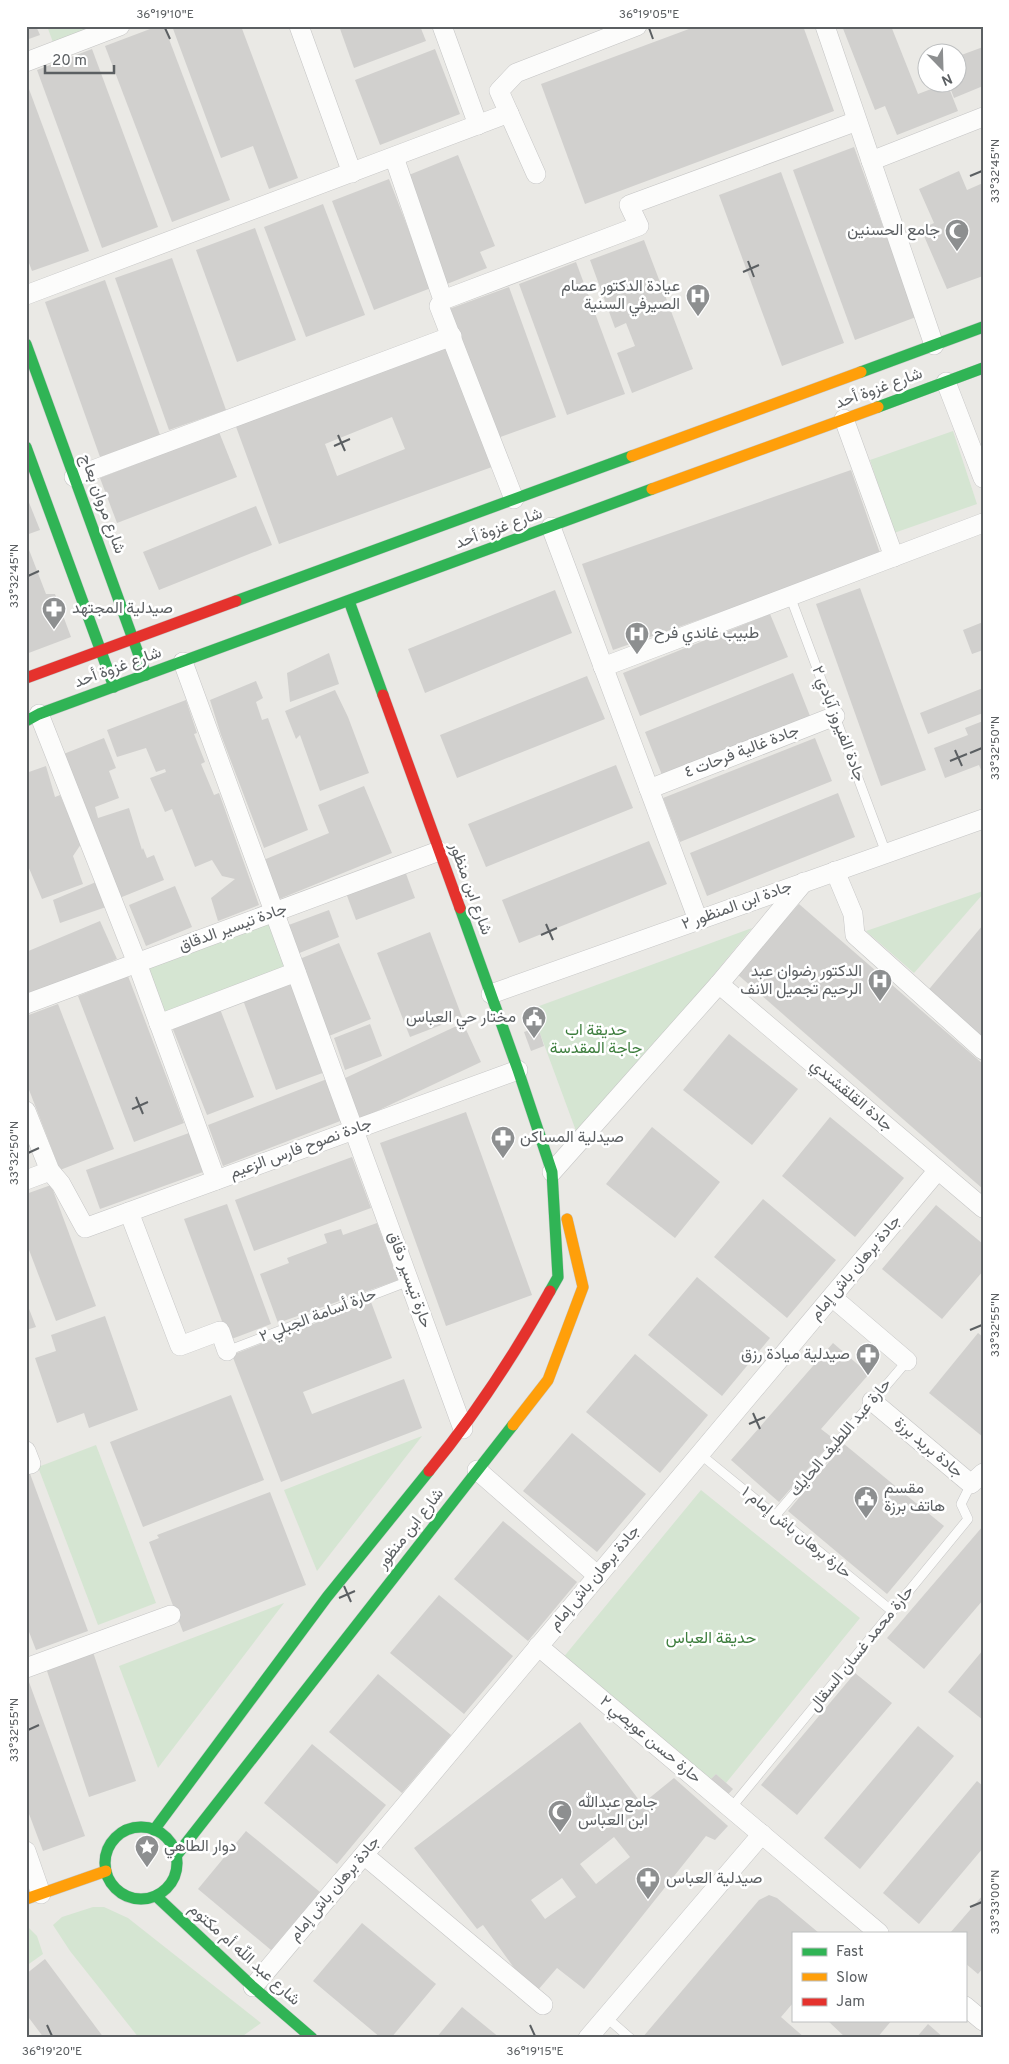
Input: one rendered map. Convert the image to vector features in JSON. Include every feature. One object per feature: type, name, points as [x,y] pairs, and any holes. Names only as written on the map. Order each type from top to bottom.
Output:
[{"type":"main road","name":"شارع غزوة أحد","points":[[26,678],[983,327]]},
{"type":"main road","name":"شارع مروان بعاج","points":[[26,344],[146,676]]},
{"type":"main road","name":"شارع غزوة أحد","points":[[32,717],[983,368]]},
{"type":"main road","points":[[28,458],[114,688]]},
{"type":"main road","name":"شارع ابن منظور","points":[[154,1830],[327,1597],[463,1429],[530,1328],[558,1277],[552,1172],[491,994],[349,601]]},
{"type":"main road","name":"شارع ابن منظور","points":[[176,1856],[548,1380],[583,1287],[568,1222],[554,1191]]},
{"type":"main road","points":[[143,1827],[154,1830],[164,1836],[172,1845],[176,1856],[177,1868],[173,1880],[166,1889],[156,1896],[134,1899],[124,1895],[109,1881],[106,1871],[105,1860],[108,1849],[122,1832],[132,1828],[143,1827]]},
{"type":"main road","points":[[34,1897],[106,1871]]},
{"type":"main road","name":"شارع عبد اللّه أم مكتوم","points":[[156,1896],[253,1987],[311,2038]]},
{"type":"street","points":[[26,62],[120,26]]},
{"type":"street","points":[[299,26],[352,173]]},
{"type":"street","points":[[442,26],[478,125]]},
{"type":"street","points":[[536,174],[499,91],[516,73],[637,26]]},
{"type":"street","points":[[826,26],[934,345]]},
{"type":"street","points":[[26,295],[509,113]]},
{"type":"street","points":[[871,161],[983,117]]},
{"type":"street","points":[[514,499],[439,306],[443,300],[639,226],[629,205],[857,121]]},
{"type":"street","points":[[394,157],[443,300]]},
{"type":"street","points":[[74,477],[452,336]]},
{"type":"street","points":[[946,382],[983,478]]},
{"type":"street","points":[[844,419],[894,557]]},
{"type":"street","points":[[604,667],[983,523]]},
{"type":"street","points":[[551,527],[698,920]]},
{"type":"street","name":"حارة تيسير دقاق","points":[[183,662],[463,1429]]},
{"type":"street","name":"جادة غالية فرحات ٤","points":[[649,789],[835,716]]},
{"type":"street","points":[[32,717],[137,963],[216,1180]]},
{"type":"street","name":"جادة ابن المنظور ٢","points":[[491,994],[983,819]]},
{"type":"street","name":"جادة تيسير الدقاق","points":[[26,1004],[439,851]]},
{"type":"street","points":[[835,871],[853,914],[855,935],[983,1050]]},
{"type":"street","points":[[552,1172],[719,984],[804,882]]},
{"type":"street","points":[[159,1024],[296,972]]},
{"type":"street","name":"جادة القلقشندي","points":[[719,984],[983,1208]]},
{"type":"street","name":"جادة نصوح فارس الزعيم","points":[[50,1172],[61,1184],[85,1228],[518,1070]]},
{"type":"street","points":[[26,1111],[50,1172],[26,1180]]},
{"type":"street","name":"جادة برهان باش إمام","points":[[253,1987],[938,1170]]},
{"type":"street","points":[[129,1212],[180,1346],[220,1331],[227,1351]]},
{"type":"street","points":[[832,1297],[907,1362]]},
{"type":"street","name":"جادة بريد برزة","points":[[872,1400],[977,1479]]},
{"type":"street","points":[[26,1451],[31,1464],[26,1465]]},
{"type":"street","points":[[477,1470],[598,1576]]},
{"type":"street","points":[[26,1668],[171,1615]]},
{"type":"street","name":"حارة حسن عويصي ٢","points":[[538,1646],[878,1932]]},
{"type":"street","points":[[588,2038],[762,1834]]},
{"type":"street","points":[[26,1851],[34,1897]]},
{"type":"street","points":[[364,1855],[542,2005]]},
{"type":"street","points":[[966,2007],[983,2021]]},
{"type":"lane","name":"جادة الفيروز آبادي ٢","points":[[790,596],[886,853]]},
{"type":"lane","name":"حارة أسامة الجبلي ٢","points":[[227,1351],[409,1281]]},
{"type":"lane","name":"حارة عبد اللطيف الحايك","points":[[775,1516],[872,1400],[907,1362]]},
{"type":"lane","name":"حارة برهان باش إمام ١","points":[[700,1454],[892,1611]]},
{"type":"lane","name":"حارة محمد غسان السقال","points":[[731,1808],[968,1519],[962,1504],[977,1479]]},
{"type":"lane","points":[[606,2017],[630,2038]]},
{"type":"green space","points":[[47,26],[101,26],[54,45]]},
{"type":"green space","points":[[953,431],[977,504],[894,533],[870,460]]},
{"type":"green space","points":[[983,891],[983,894],[914,973],[866,931]]},
{"type":"green space","points":[[275,912],[296,972],[159,1024],[137,963]]},
{"type":"green space","name":"حديقة اب جاجة المقدسة","points":[[752,928],[579,1139],[531,1009]]},
{"type":"green space","points":[[422,1436],[317,1571],[284,1490]]},
{"type":"green space","points":[[96,1445],[156,1603],[98,1625],[38,1467]]},
{"type":"green space","name":"حديقة العباس","points":[[701,1490],[860,1618],[726,1783],[716,1774],[711,1779],[562,1659]]},
{"type":"green space","points":[[284,1603],[158,1768],[119,1666]]},
{"type":"green space","points":[[93,1907],[104,1907],[128,1918],[261,2023],[240,2038],[139,2038],[70,1951],[53,1925],[62,1917]]},
{"type":"green space","points":[[29,1928],[37,1936],[43,1954],[26,1966],[26,1930]]},
{"type":"building","points":[[26,26],[36,26],[40,35],[26,40]]},
{"type":"building","points":[[158,26],[164,26],[230,200],[172,222],[105,46]]},
{"type":"building","points":[[172,26],[241,26],[298,178],[269,189],[253,146],[221,158]]},
{"type":"building","points":[[339,26],[420,26],[426,41],[354,68]]},
{"type":"building","points":[[697,26],[803,26],[834,111],[585,204],[541,84]]},
{"type":"building","points":[[842,26],[891,26],[916,92],[918,94],[923,92],[951,92],[958,111],[897,135],[885,106],[875,110]]},
{"type":"building","points":[[983,47],[983,86],[954,98],[952,92],[966,92],[966,53]]},
{"type":"building","points":[[92,49],[158,227],[102,248],[37,70]]},
{"type":"building","points":[[435,49],[460,114],[380,145],[355,80]]},
{"type":"building","points":[[26,81],[89,251],[32,271],[26,255]]},
{"type":"building","points":[[854,147],[916,317],[855,340],[793,170]]},
{"type":"building","points":[[458,155],[495,246],[480,252],[487,268],[447,284],[404,177]]},
{"type":"building","name":"جامع الحسنين","points":[[959,171],[967,190],[983,183],[983,276],[947,289],[921,229],[934,223],[919,189]]},
{"type":"building","points":[[781,172],[844,343],[782,366],[719,195]]},
{"type":"building","points":[[389,179],[431,288],[374,310],[332,201]]},
{"type":"building","points":[[323,204],[365,315],[306,337],[264,227]]},
{"type":"building","points":[[255,228],[296,340],[237,362],[196,250]]},
{"type":"building","points":[[644,240],[693,369],[632,393],[617,353],[635,346],[626,323],[615,328],[590,260]]},
{"type":"building","points":[[172,258],[226,410],[169,430],[115,278]]},
{"type":"building","points":[[576,262],[625,394],[567,415],[519,284]]},
{"type":"building","points":[[105,280],[160,435],[100,457],[45,302]]},
{"type":"building","points":[[509,287],[556,417],[495,439],[449,309]]},
{"type":"building","points":[[448,347],[492,467],[279,544],[235,424]],"holes":[[[392,417],[405,449],[337,476],[325,444]]]},
{"type":"building","points":[[219,432],[237,477],[117,523],[100,478]]},
{"type":"building","points":[[851,470],[881,556],[613,650],[582,564]]},
{"type":"building","points":[[26,495],[40,530],[26,535]]},
{"type":"building","points":[[256,506],[272,545],[159,590],[143,552]]},
{"type":"building","points":[[26,542],[46,594],[55,594],[71,637],[26,654]]},
{"type":"building","points":[[860,588],[926,770],[881,786],[816,604]]},
{"type":"building","points":[[555,590],[572,633],[425,693],[408,649]]},
{"type":"building","points":[[770,614],[788,657],[640,716],[623,673]]},
{"type":"building","points":[[983,622],[983,650],[972,654],[963,630]]},
{"type":"building","points":[[329,653],[339,684],[290,702],[287,673]]},
{"type":"building","points":[[793,673],[810,716],[662,775],[645,732]]},
{"type":"building","points":[[587,676],[605,719],[457,778],[440,735]]},
{"type":"building","points":[[256,681],[263,698],[256,702],[262,720],[268,718],[308,830],[264,848],[221,735],[210,700]]},
{"type":"building","points":[[983,688],[983,713],[928,734],[920,713]]},
{"type":"building","points":[[335,690],[348,717],[369,773],[320,791],[300,735],[296,739],[285,711]]},
{"type":"building","points":[[186,700],[197,733],[194,734],[205,762],[201,764],[214,795],[219,793],[259,905],[218,921],[211,898],[235,879],[222,876],[212,860],[195,867],[172,809],[165,812],[150,778],[166,772],[165,769],[156,772],[146,748],[117,757],[107,730]]},
{"type":"building","points":[[983,721],[983,775],[979,765],[945,778],[934,748],[968,735],[965,728]]},
{"type":"building","points":[[104,738],[116,768],[109,771],[119,798],[95,807],[98,818],[129,808],[142,850],[143,848],[147,858],[154,855],[164,880],[117,899],[56,757]]},
{"type":"building","points":[[815,738],[832,781],[680,842],[663,798]]},
{"type":"building","points":[[616,765],[633,808],[486,867],[468,824]]},
{"type":"building","points":[[46,766],[55,797],[60,795],[81,844],[73,856],[83,884],[42,899],[26,861],[26,838],[28,838],[26,833],[26,773]]},
{"type":"building","points":[[364,786],[392,853],[277,900],[261,861],[329,833],[318,805]]},
{"type":"building","points":[[838,793],[855,837],[707,896],[690,853]]},
{"type":"building","points":[[649,841],[667,884],[519,943],[502,900]]},
{"type":"building","points":[[405,871],[415,898],[356,920],[346,893]]},
{"type":"building","points":[[96,882],[106,907],[60,923],[53,900]]},
{"type":"building","points":[[175,886],[192,927],[146,946],[129,905]]},
{"type":"building","points":[[799,904],[983,1064],[983,1189],[737,974]]},
{"type":"building","points":[[329,910],[339,937],[297,954],[286,926]]},
{"type":"building","points":[[100,921],[117,959],[26,997],[26,952]]},
{"type":"building","points":[[983,925],[983,1043],[925,994]]},
{"type":"building","points":[[430,932],[462,1017],[410,1037],[377,953]]},
{"type":"building","points":[[339,943],[371,1019],[329,1036],[297,960]]},
{"type":"building","points":[[128,976],[184,1123],[134,1142],[78,996]]},
{"type":"building","points":[[294,981],[328,1071],[276,1090],[243,1000]]},
{"type":"building","points":[[58,1004],[114,1149],[60,1170],[26,1082],[26,1016]]},
{"type":"building","points":[[220,1009],[254,1097],[207,1115],[172,1027]]},
{"type":"building","points":[[463,1023],[481,1062],[360,1119],[341,1080]]},
{"type":"building","points":[[370,1024],[382,1056],[345,1070],[334,1038]]},
{"type":"building","name":"مختار حي العباس","points":[[538,1027],[544,1046],[531,1051],[524,1032]]},
{"type":"building","points":[[729,1034],[798,1089],[752,1145],[683,1090]]},
{"type":"building","points":[[327,1079],[343,1120],[223,1166],[208,1125]]},
{"type":"building","points":[[466,1112],[532,1295],[446,1326],[380,1143]]},
{"type":"building","points":[[830,1117],[904,1178],[855,1237],[782,1176]]},
{"type":"building","points":[[652,1127],[720,1182],[675,1238],[606,1184]]},
{"type":"building","points":[[189,1133],[203,1172],[100,1209],[86,1170]]},
{"type":"building","points":[[352,1157],[371,1208],[254,1251],[235,1200]]},
{"type":"building","points":[[51,1185],[96,1306],[56,1321],[26,1242],[26,1194]]},
{"type":"building","points":[[763,1199],[836,1260],[787,1318],[714,1257]]},
{"type":"building","points":[[227,1204],[271,1324],[229,1340],[184,1219]]},
{"type":"building","points":[[936,1205],[983,1244],[983,1271],[942,1319],[882,1269]]},
{"type":"building","points":[[377,1223],[398,1280],[278,1323],[260,1274],[289,1263],[287,1258],[327,1243],[324,1234],[341,1229],[343,1235]]},
{"type":"building","points":[[697,1277],[770,1338],[722,1396],[648,1335]]},
{"type":"building","points":[[26,1301],[36,1327],[26,1330]]},
{"type":"building","points":[[371,1302],[392,1358],[303,1392],[312,1414],[404,1379],[422,1428],[281,1482],[232,1355]]},
{"type":"building","points":[[105,1316],[138,1410],[89,1428],[84,1413],[57,1423],[35,1358],[56,1351],[51,1335]]},
{"type":"building","points":[[978,1333],[983,1337],[983,1437],[929,1393]]},
{"type":"building","points":[[833,1343],[869,1374],[821,1429],[834,1439],[779,1502],[731,1460]]},
{"type":"building","points":[[635,1354],[708,1415],[660,1473],[586,1412]]},
{"type":"building","points":[[231,1395],[264,1480],[143,1527],[110,1442]]},
{"type":"building","points":[[572,1433],[646,1494],[597,1552],[523,1491]]},
{"type":"building","name":"مقسم هاتف برزة","points":[[844,1444],[944,1526],[887,1594],[788,1511]]},
{"type":"building","points":[[29,1471],[88,1631],[36,1650],[26,1624],[26,1472]]},
{"type":"building","points":[[270,1492],[306,1585],[183,1632],[149,1542],[159,1538],[157,1535]]},
{"type":"building","points":[[503,1521],[577,1582],[528,1641],[454,1579]]},
{"type":"building","points":[[983,1526],[983,1600],[924,1669],[887,1638]]},
{"type":"building","points":[[439,1595],[513,1656],[464,1714],[390,1653]]},
{"type":"building","points":[[983,1650],[983,1720],[948,1692]]},
{"type":"building","points":[[93,1652],[136,1781],[89,1797],[46,1668]]},
{"type":"building","points":[[855,1673],[892,1703],[797,1815],[761,1785]]},
{"type":"building","points":[[378,1674],[451,1735],[402,1793],[329,1732]]},
{"type":"building","points":[[29,1682],[85,1836],[43,1851],[26,1806],[26,1684]]},
{"type":"building","name":"جامع عبدالله ابن العباس","points":[[580,1722],[642,1804],[674,1778],[728,1826],[715,1840],[706,1836],[584,1989],[557,1968],[538,1990],[517,1972],[483,1925],[477,1929],[414,1848]],"holes":[[[614,1837],[630,1857],[596,1884],[580,1864]],[[562,1878],[576,1897],[545,1919],[531,1900]]]},
{"type":"building","points":[[918,1726],[954,1756],[860,1869],[824,1838]]},
{"type":"building","points":[[312,1744],[386,1805],[337,1864],[264,1803]]},
{"type":"building","points":[[716,1774],[733,1789],[724,1799],[707,1783]]},
{"type":"building","points":[[977,1781],[983,1786],[983,1848],[919,1924],[883,1893]]},
{"type":"building","points":[[246,1831],[320,1892],[271,1950],[198,1889]]},
{"type":"building","points":[[769,1895],[777,1898],[818,1932],[792,1932],[792,2004],[781,2017],[805,2038],[642,2038],[759,1900]]},
{"type":"building","points":[[983,1895],[983,1968],[978,1974],[966,1964],[966,1932],[951,1932]]},
{"type":"building","points":[[362,1923],[436,1984],[391,2038],[381,2038],[313,1981]]},
{"type":"building","points":[[45,1959],[104,2038],[44,2038],[26,2014],[26,1974]]},
{"type":"building","points":[[462,2007],[500,2038],[436,2038]]},
{"type":"building","points":[[829,2022],[890,2022],[877,2038],[846,2038]]},
{"type":"building","points":[[928,2024],[944,2038],[916,2038]]},
{"type":"traffic: fast","points":[[861,372],[983,327]]},
{"type":"traffic: fast","points":[[26,344],[146,675]]},
{"type":"traffic: fast","points":[[878,407],[983,368]]},
{"type":"traffic: fast","points":[[26,447],[114,687]]},
{"type":"traffic: fast","points":[[236,601],[632,456]]},
{"type":"traffic: fast","points":[[26,721],[39,714],[652,489]]},
{"type":"traffic: fast","points":[[349,601],[383,695]]},
{"type":"traffic: fast","points":[[460,908],[552,1172],[558,1277],[550,1291]]},
{"type":"traffic: fast","points":[[176,1856],[513,1425]]},
{"type":"traffic: fast","points":[[154,1830],[327,1597],[429,1471]]},
{"type":"traffic: fast","points":[[141,1827],[161,1833],[171,1843],[177,1863],[171,1883],[161,1893],[141,1899],[121,1893],[111,1883],[105,1863],[111,1843],[121,1833],[141,1827]]},
{"type":"traffic: fast","points":[[156,1896],[253,1987],[312,2038]]},
{"type":"traffic: slow","points":[[632,456],[861,372]]},
{"type":"traffic: slow","points":[[652,489],[878,407]]},
{"type":"traffic: slow","points":[[513,1425],[548,1380],[583,1287],[567,1219]]},
{"type":"traffic: slow","points":[[26,1899],[106,1871]]},
{"type":"traffic: jam","points":[[26,678],[236,601]]},
{"type":"traffic: jam","points":[[383,695],[460,908]]},
{"type":"traffic: jam","points":[[429,1471],[494,1384],[550,1291]]},
{"type":"place","name":"جامع الحسنين","points":[[957,252]]},
{"type":"place","name":"عيادة الدكتور عصام الصيرفي السنية","points":[[698,317]]},
{"type":"place","name":"صيدلية المجتهد","points":[[54,630]]},
{"type":"place","name":"طبيب غاندي فرح","points":[[637,655]]},
{"type":"place","name":"الدكتور رضوان عبد الرحيم تجميل الانف","points":[[880,1002]]},
{"type":"place","name":"مختار حي العباس","points":[[534,1039]]},
{"type":"place","name":"صيدلية المساكن","points":[[503,1159]]},
{"type":"place","name":"صيدلية ميادة رزق","points":[[868,1376]]},
{"type":"place","name":"مقسم هاتف برزة","points":[[866,1519]]},
{"type":"place","name":"جامع عبدالله ابن العباس","points":[[560,1833]]},
{"type":"place","name":"دوار الطاهي","points":[[147,1868]]},
{"type":"place","name":"صيدلية العباس","points":[[648,1900]]}]
